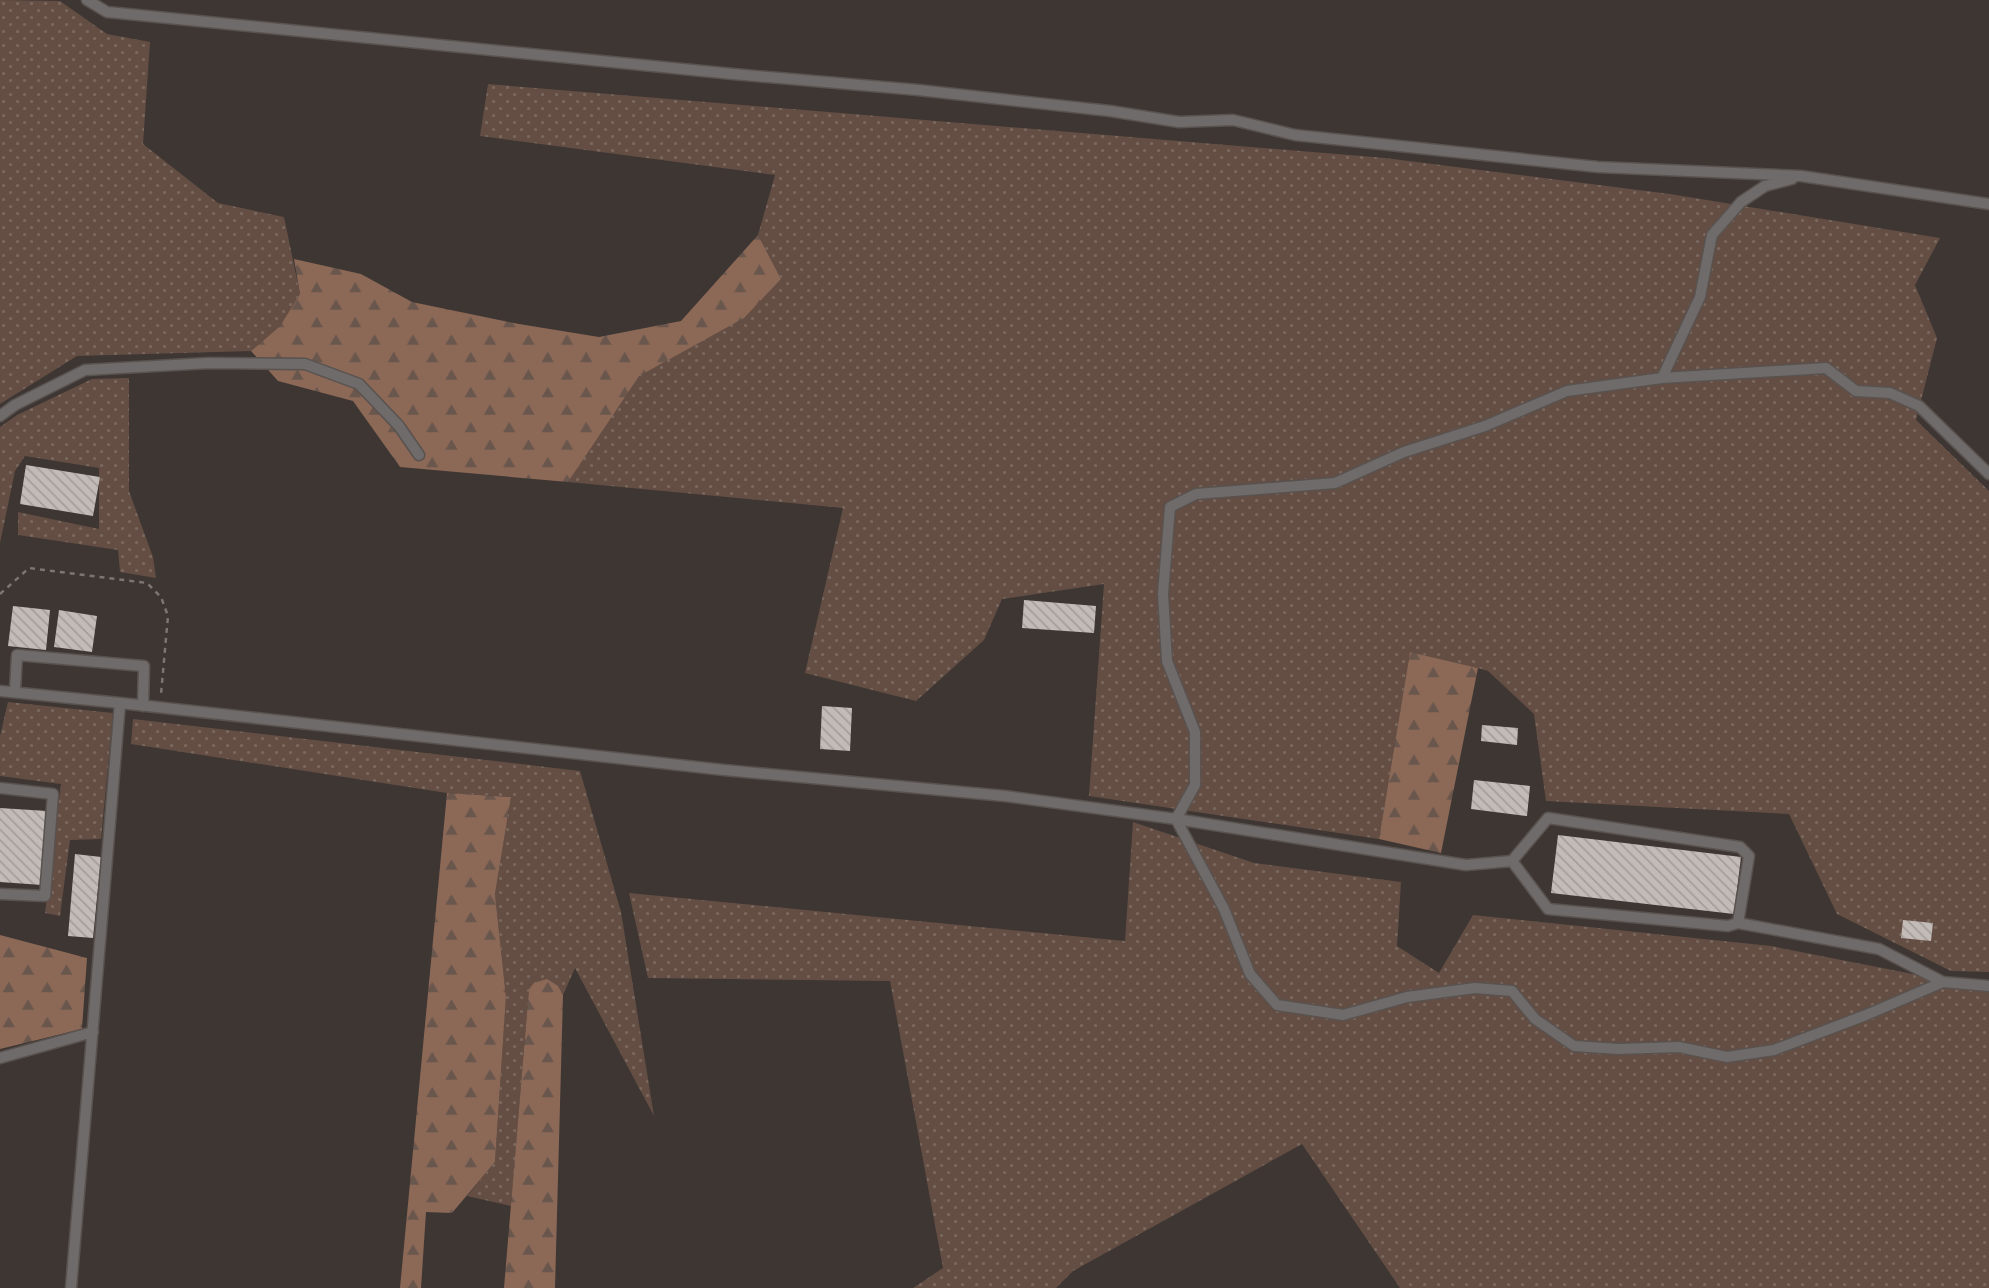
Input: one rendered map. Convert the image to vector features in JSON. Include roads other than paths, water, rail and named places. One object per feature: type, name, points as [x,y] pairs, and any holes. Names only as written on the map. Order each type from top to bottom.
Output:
[{"type":"lane","points":[[87,0],[107,12],[918,90],[1110,111],[1178,122],[1233,120],[1295,135],[1598,167],[1801,176],[1989,204]]},
{"type":"lane","points":[[1662,378],[1700,298],[1712,234],[1741,202],[1765,186],[1801,176]]},
{"type":"lane","points":[[0,416],[15,405],[85,370],[209,363],[305,364],[359,384],[399,426],[419,456]]},
{"type":"lane","points":[[1176,819],[1195,785],[1195,732],[1167,661],[1163,594],[1170,507],[1196,494],[1335,482],[1404,452],[1485,426],[1567,391],[1662,378],[1826,368],[1856,391],[1890,393],[1919,406],[1989,474]]},
{"type":"lane","points":[[15,691],[17,655],[144,666],[143,706]]},
{"type":"lane","points":[[0,691],[724,769],[1005,796],[1176,819],[1466,865],[1512,861],[1548,818],[1740,847],[1749,856],[1738,923]]},
{"type":"lane","points":[[71,1288],[120,702]]},
{"type":"lane","points":[[0,788],[53,794],[45,896],[0,894]]},
{"type":"lane","points":[[1176,819],[1224,909],[1250,974],[1277,1005],[1343,1015],[1407,997],[1475,988],[1512,991],[1535,1019],[1574,1046],[1618,1049],[1679,1047],[1727,1057],[1774,1050],[1943,982]]},
{"type":"lane","points":[[1512,861],[1548,909],[1728,926],[1738,923],[1879,949],[1943,982],[1989,986]]},
{"type":"lane","points":[[0,1058],[93,1032]]}]
